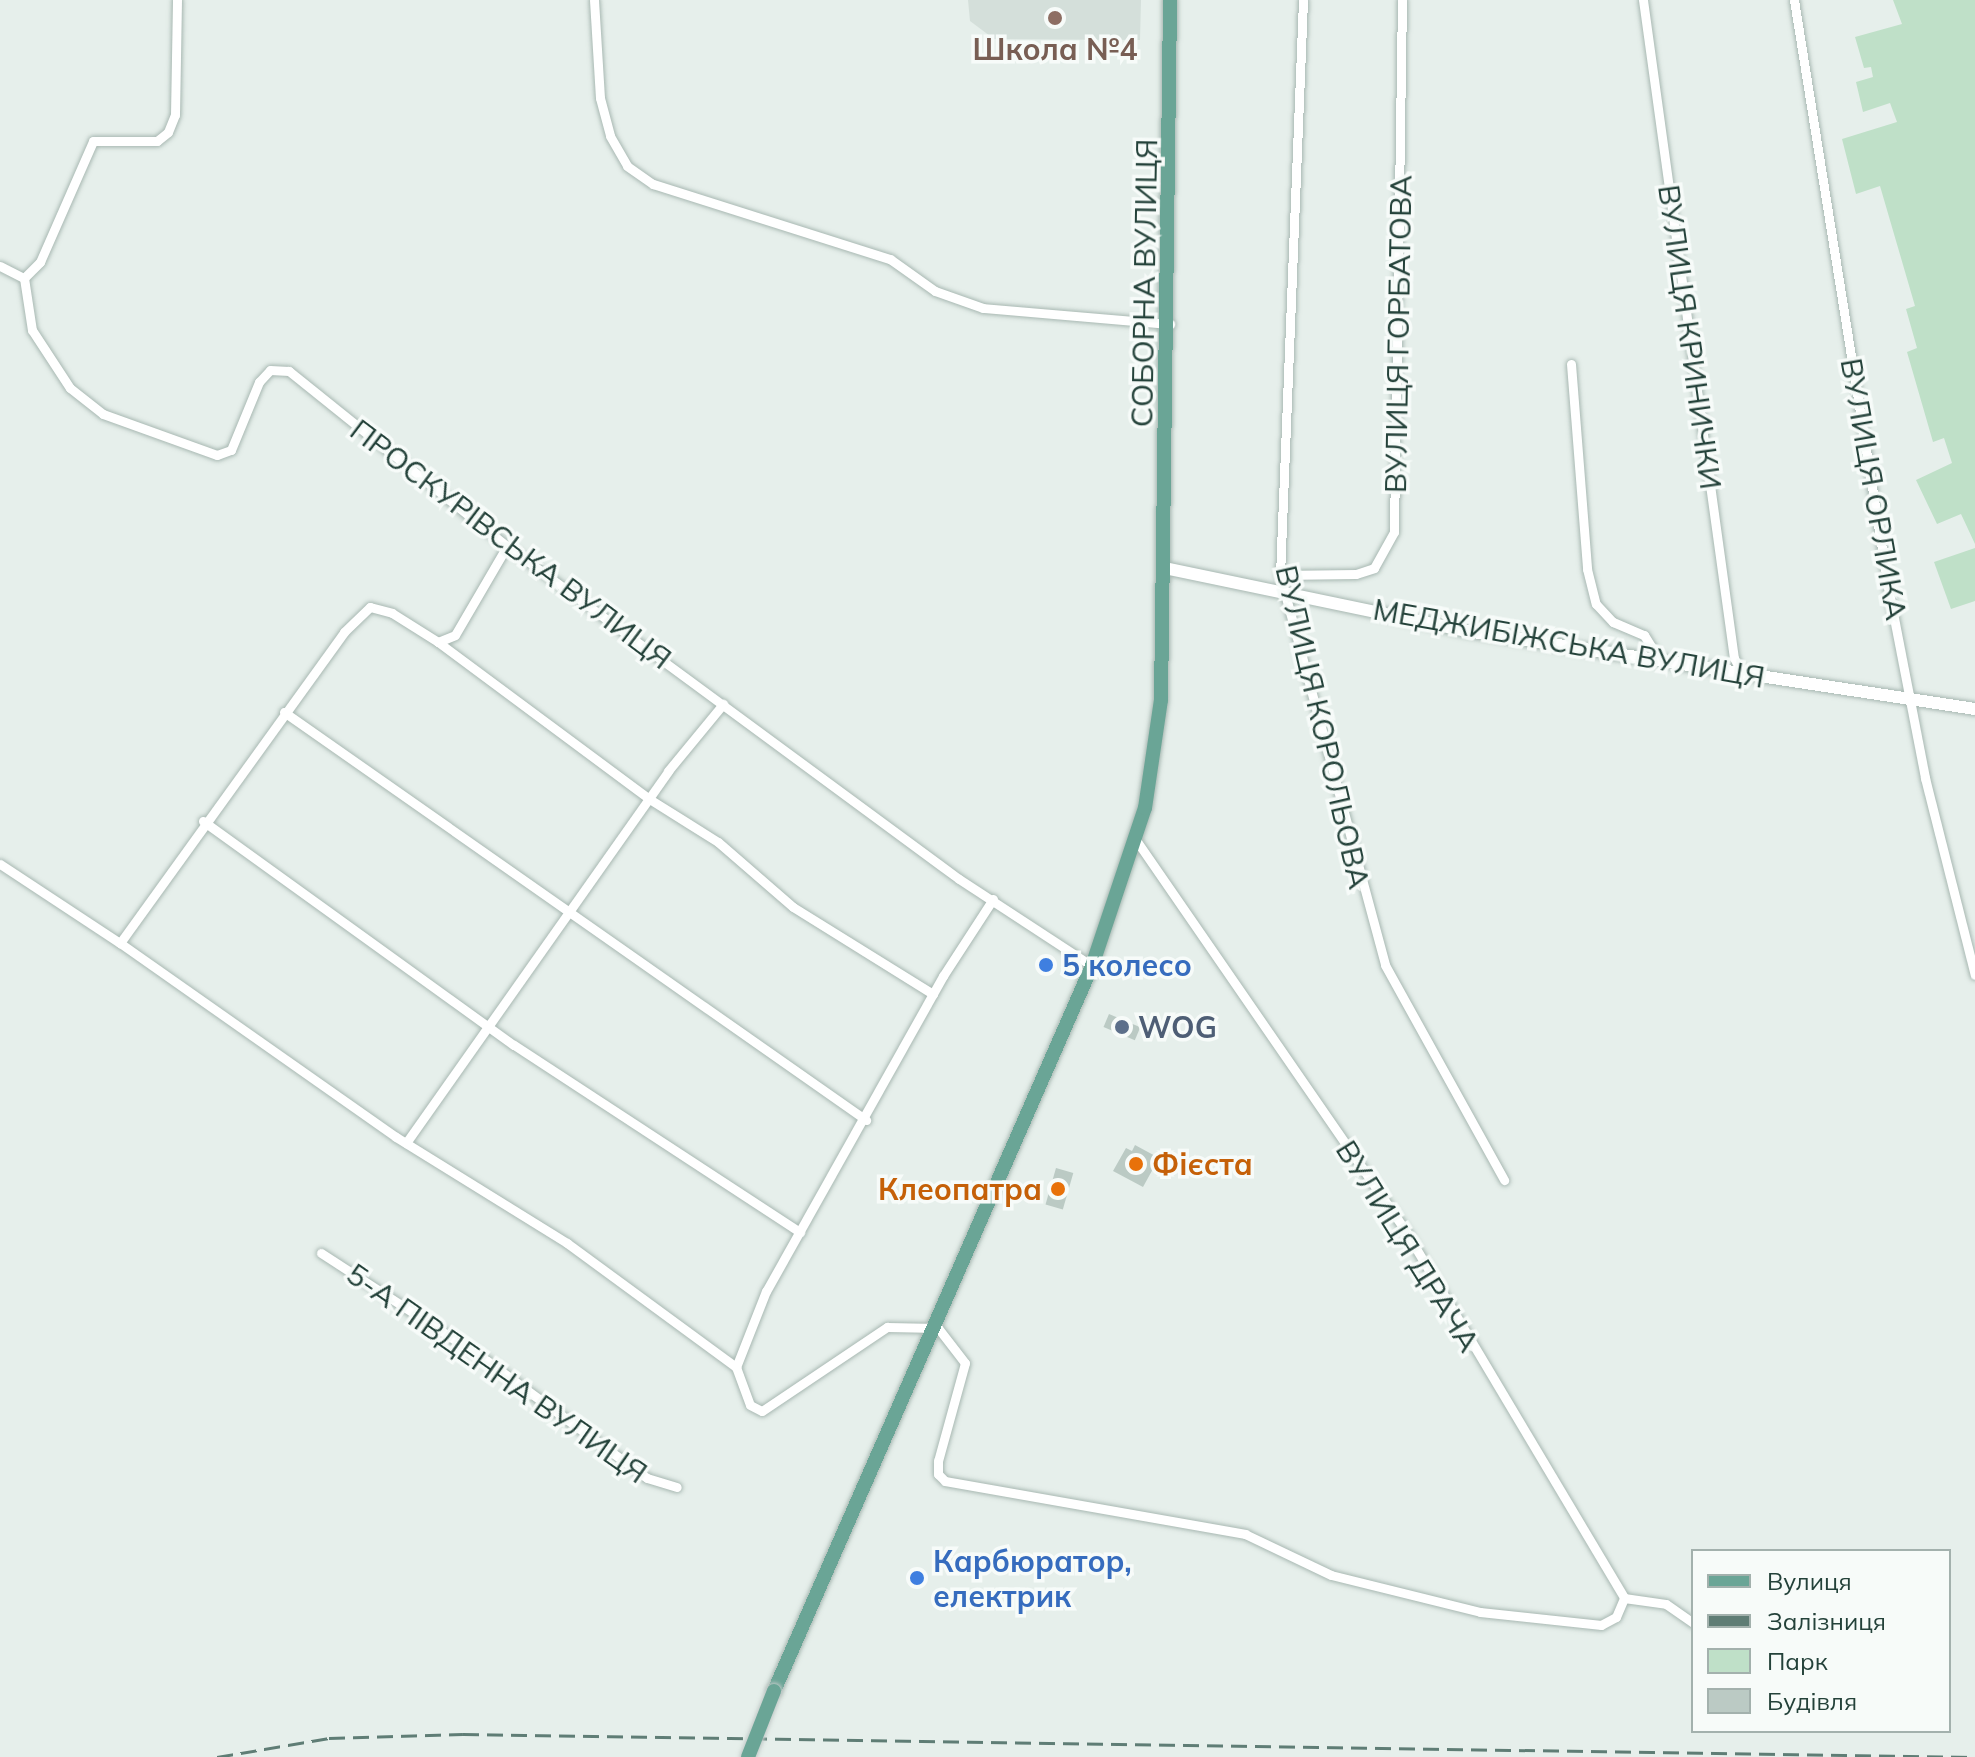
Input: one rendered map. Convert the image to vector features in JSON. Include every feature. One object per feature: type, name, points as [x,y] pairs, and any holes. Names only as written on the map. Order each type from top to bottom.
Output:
[{"type":"main road","name":"СОБОРНА ВУЛИЦЯ","points":[[748,1757],[774,1691],[938,1328],[1092,966],[1136,840],[1156,757],[1165,568],[1170,324],[1170,0]]},
{"type":"main road","name":"МЕДЖИБІЖСЬКА ВУЛИЦЯ","points":[[1165,568],[1467,631],[1658,657],[1975,709]]},
{"type":"street","points":[[0,266],[24,278],[40,262],[93,141],[157,141],[168,132],[175,115],[177,0]]},
{"type":"street","points":[[594,0],[600,98],[610,136],[627,166],[653,184],[890,259],[935,291],[983,308],[1170,324]]},
{"type":"street","name":"ВУЛИЦЯ КОРОЛЬОВА","points":[[1303,0],[1280,575],[1385,965],[1504,1180]]},
{"type":"street","name":"ВУЛИЦЯ ГОРБАТОВА","points":[[1280,575],[1356,574],[1374,568],[1394,532],[1402,0]]},
{"type":"street","name":"ВУЛИЦЯ КРИНИЧКИ","points":[[1643,0],[1734,658],[1742,673]]},
{"type":"street","name":"ВУЛИЦЯ ОРЛИКА","points":[[1794,0],[1888,587],[1913,699],[1925,778],[1975,975]]},
{"type":"street","name":"ПРОСКУРІВСЬКА ВУЛИЦЯ","points":[[24,278],[32,330],[70,388],[103,414],[217,455],[231,450],[259,382],[270,370],[289,371],[507,546],[993,899],[1092,966]]},
{"type":"street","points":[[1571,364],[1587,569],[1596,604],[1613,622],[1644,635],[1658,657]]},
{"type":"street","points":[[438,642],[455,635],[507,546]]},
{"type":"street","points":[[120,943],[203,821],[284,712],[370,607],[392,613],[438,642],[651,800],[718,842],[793,907],[933,994]]},
{"type":"street","points":[[406,1143],[723,704]]},
{"type":"street","points":[[284,712],[574,911],[866,1120]]},
{"type":"street","points":[[203,821],[695,1168],[800,1232]]},
{"type":"street","name":"ВУЛИЦЯ ДРАЧА","points":[[1136,840],[1408,1235],[1624,1598]]},
{"type":"street","points":[[0,864],[120,943],[406,1143],[567,1243],[736,1367],[750,1405],[762,1411],[887,1327],[938,1328],[965,1363],[938,1461],[938,1474],[945,1481],[1245,1534],[1331,1575],[1480,1612],[1601,1625],[1616,1617],[1624,1598],[1666,1604],[1691,1622]]},
{"type":"street","points":[[736,1367],[747,1331],[800,1232],[866,1120],[933,994],[993,899]]},
{"type":"street","name":"5-А ПІВДЕННА ВУЛИЦЯ","points":[[321,1253],[487,1361],[647,1478],[677,1487]]},
{"type":"shaded area","name":"Школа №4","points":[[968,0],[1141,0],[1140,40],[994,39],[970,21]]},
{"type":"green space","points":[[1893,0],[1975,0],[1975,544],[1961,514],[1937,524],[1916,480],[1952,463],[1944,438],[1933,442],[1907,352],[1917,348],[1906,309],[1915,306],[1880,186],[1856,194],[1842,139],[1897,122],[1890,103],[1863,112],[1856,82],[1873,77],[1871,67],[1864,68],[1855,37],[1902,24]]},
{"type":"green space","points":[[1975,548],[1975,601],[1951,609],[1934,562]]},
{"type":"building","name":"WOG","points":[[1109,1014],[1140,1027],[1135,1040],[1104,1027]]},
{"type":"building","name":"Фієста","points":[[1135,1145],[1159,1158],[1143,1187],[1113,1171],[1126,1148],[1132,1151]]},
{"type":"building","name":"Клеопатра","points":[[1056,1168],[1073,1173],[1063,1209],[1046,1205]]},
{"type":"railway","points":[[217,1757],[329,1738],[463,1734],[1975,1757]]},
{"type":"place","name":"Школа №4","points":[[1055,18]]},
{"type":"place","name":"5 колесо","points":[[1046,965]]},
{"type":"place","name":"WOG","points":[[1122,1027]]},
{"type":"place","name":"Фієста","points":[[1136,1164]]},
{"type":"place","name":"Клеопатра","points":[[1058,1189]]},
{"type":"place","name":"Карбюратор, електрик","points":[[917,1578]]}]
